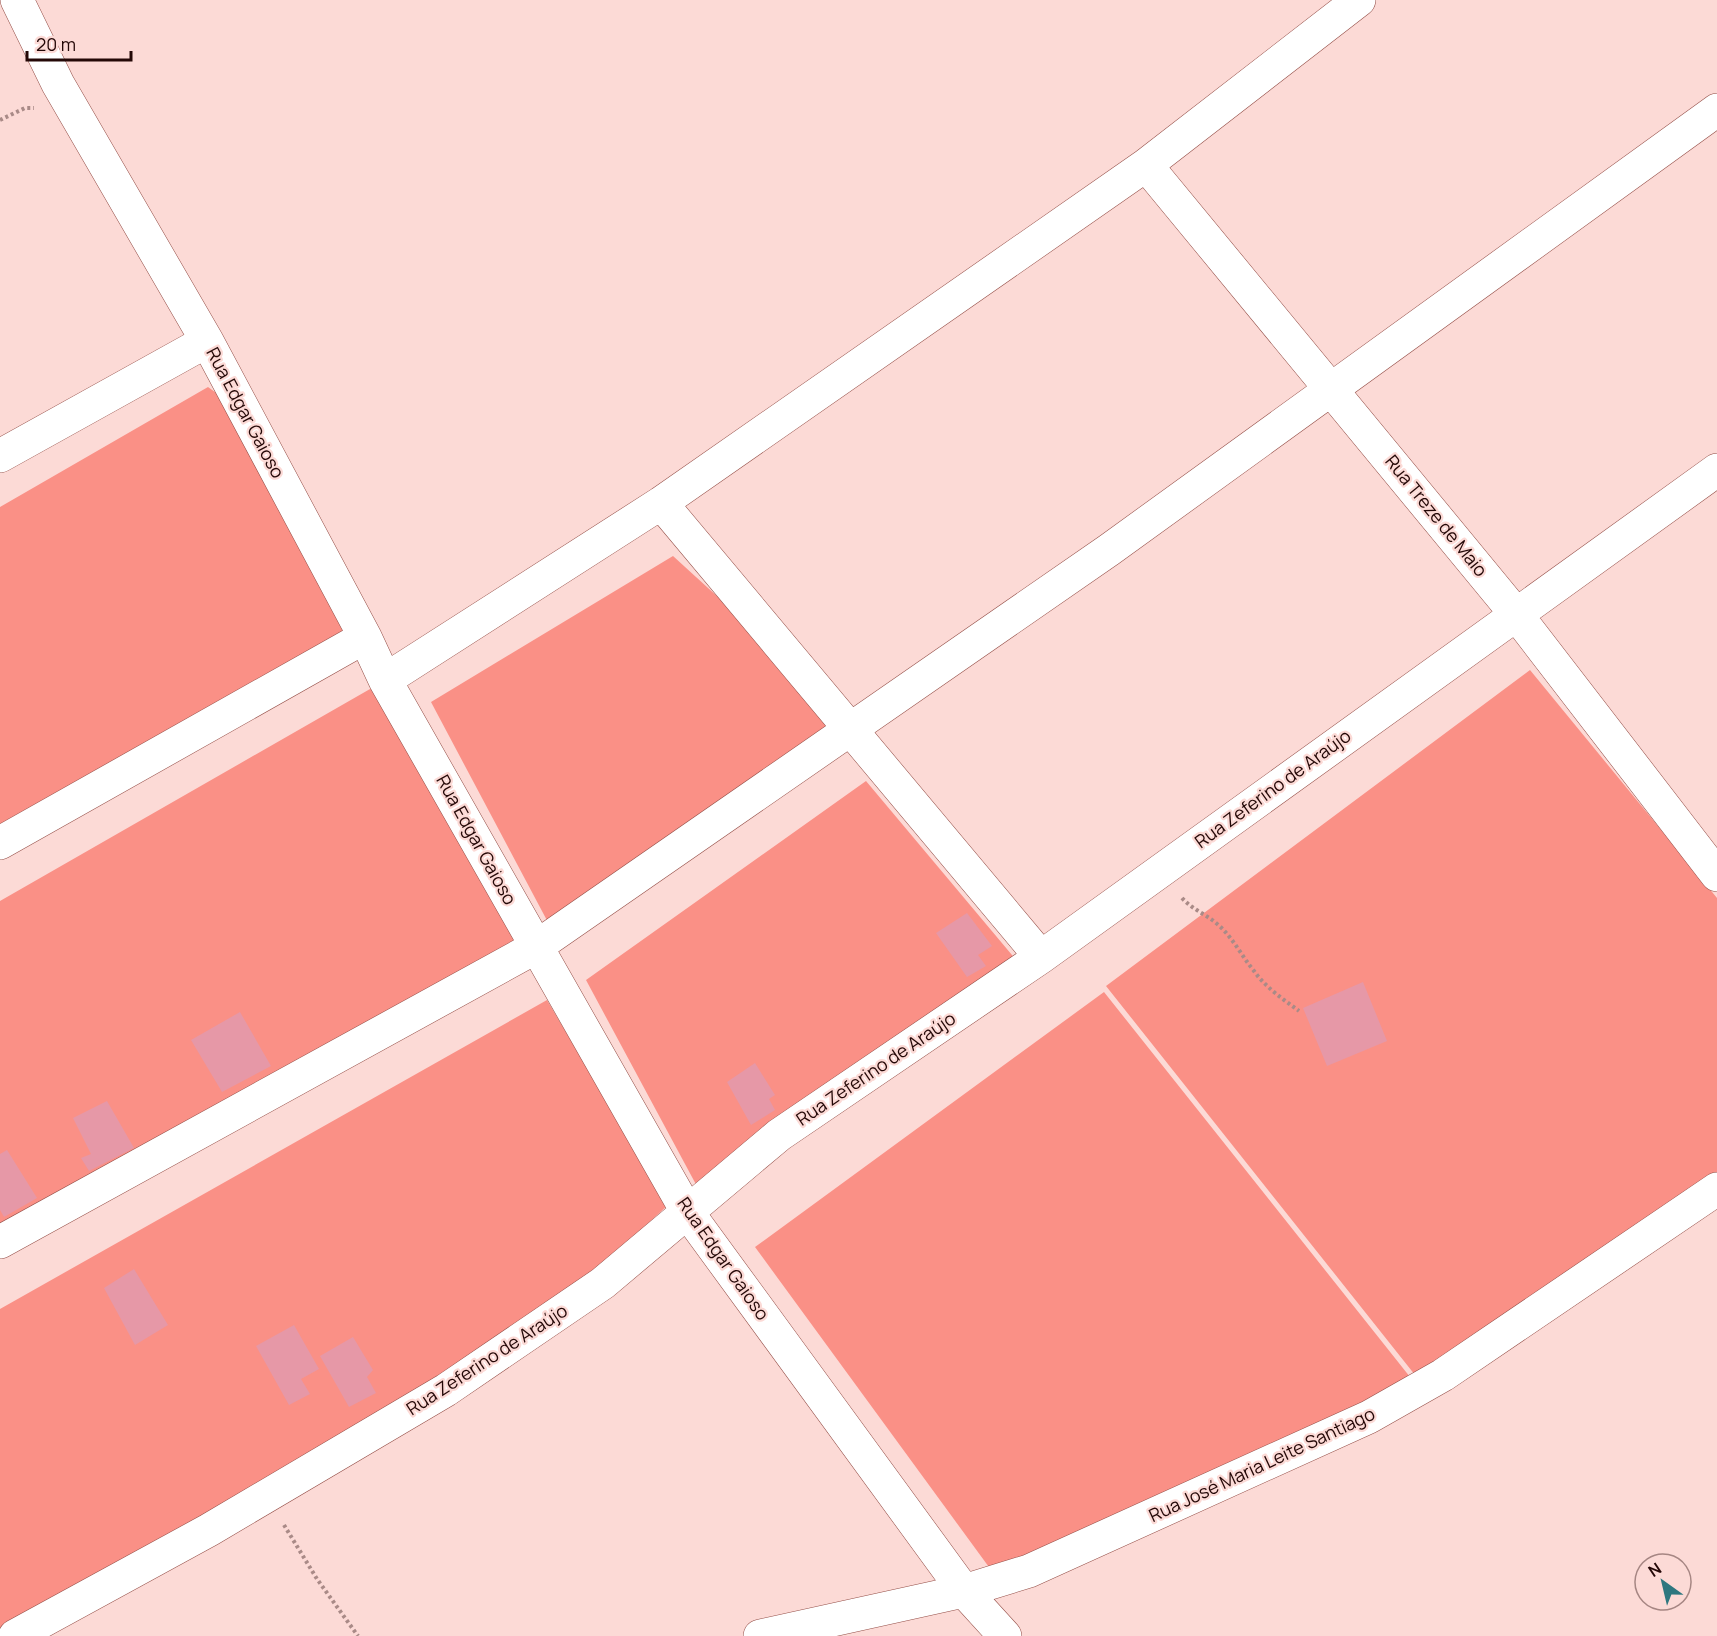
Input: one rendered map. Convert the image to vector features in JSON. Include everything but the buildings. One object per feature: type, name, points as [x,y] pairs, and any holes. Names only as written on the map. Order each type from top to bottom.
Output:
[{"type":"street","name":"Rua Edgar Gaioso","points":[[17,0],[58,84],[207,340],[365,637],[385,680],[688,1213],[964,1592],[1005,1636]]},
{"type":"street","points":[[385,680],[661,503],[1146,165],[1359,0]]},
{"type":"street","points":[[0,1242],[536,947],[1109,550],[1717,110]]},
{"type":"street","name":"Rua Treze de Maio","points":[[1146,165],[1516,614],[1717,875]]},
{"type":"street","points":[[0,456],[207,340]]},
{"type":"street","name":"Rua Zeferino de Araújo","points":[[15,1636],[209,1530],[446,1390],[603,1283],[779,1135],[1041,957],[1717,470]]},
{"type":"street","points":[[661,503],[1041,957]]},
{"type":"street","points":[[0,843],[365,637]]},
{"type":"street","name":"Rua José Maria Leite Santiago","points":[[760,1636],[964,1592],[1029,1572],[1369,1417],[1443,1375],[1717,1189]]},
{"type":"path","points":[[1154,876],[1173,887],[1189,906],[1216,923],[1235,944],[1255,973],[1272,991],[1299,1011]]},
{"type":"path","points":[[265,1497],[317,1579],[358,1636]]},
{"type":"shaded area","points":[[208,387],[226,400],[353,634],[0,830],[0,507]]},
{"type":"shaded area","points":[[673,556],[719,598],[831,728],[551,928],[431,702]]},
{"type":"shaded area","points":[[1530,670],[1717,898],[1717,1177],[1419,1380],[1106,986]]},
{"type":"shaded area","points":[[377,685],[522,945],[0,1229],[0,901]]},
{"type":"shaded area","points":[[866,781],[1017,961],[699,1190],[586,980]]},
{"type":"shaded area","points":[[1104,992],[1414,1382],[994,1574],[755,1247]]},
{"type":"shaded area","points":[[547,1000],[668,1205],[579,1287],[417,1395],[0,1632],[0,1309]]}]
